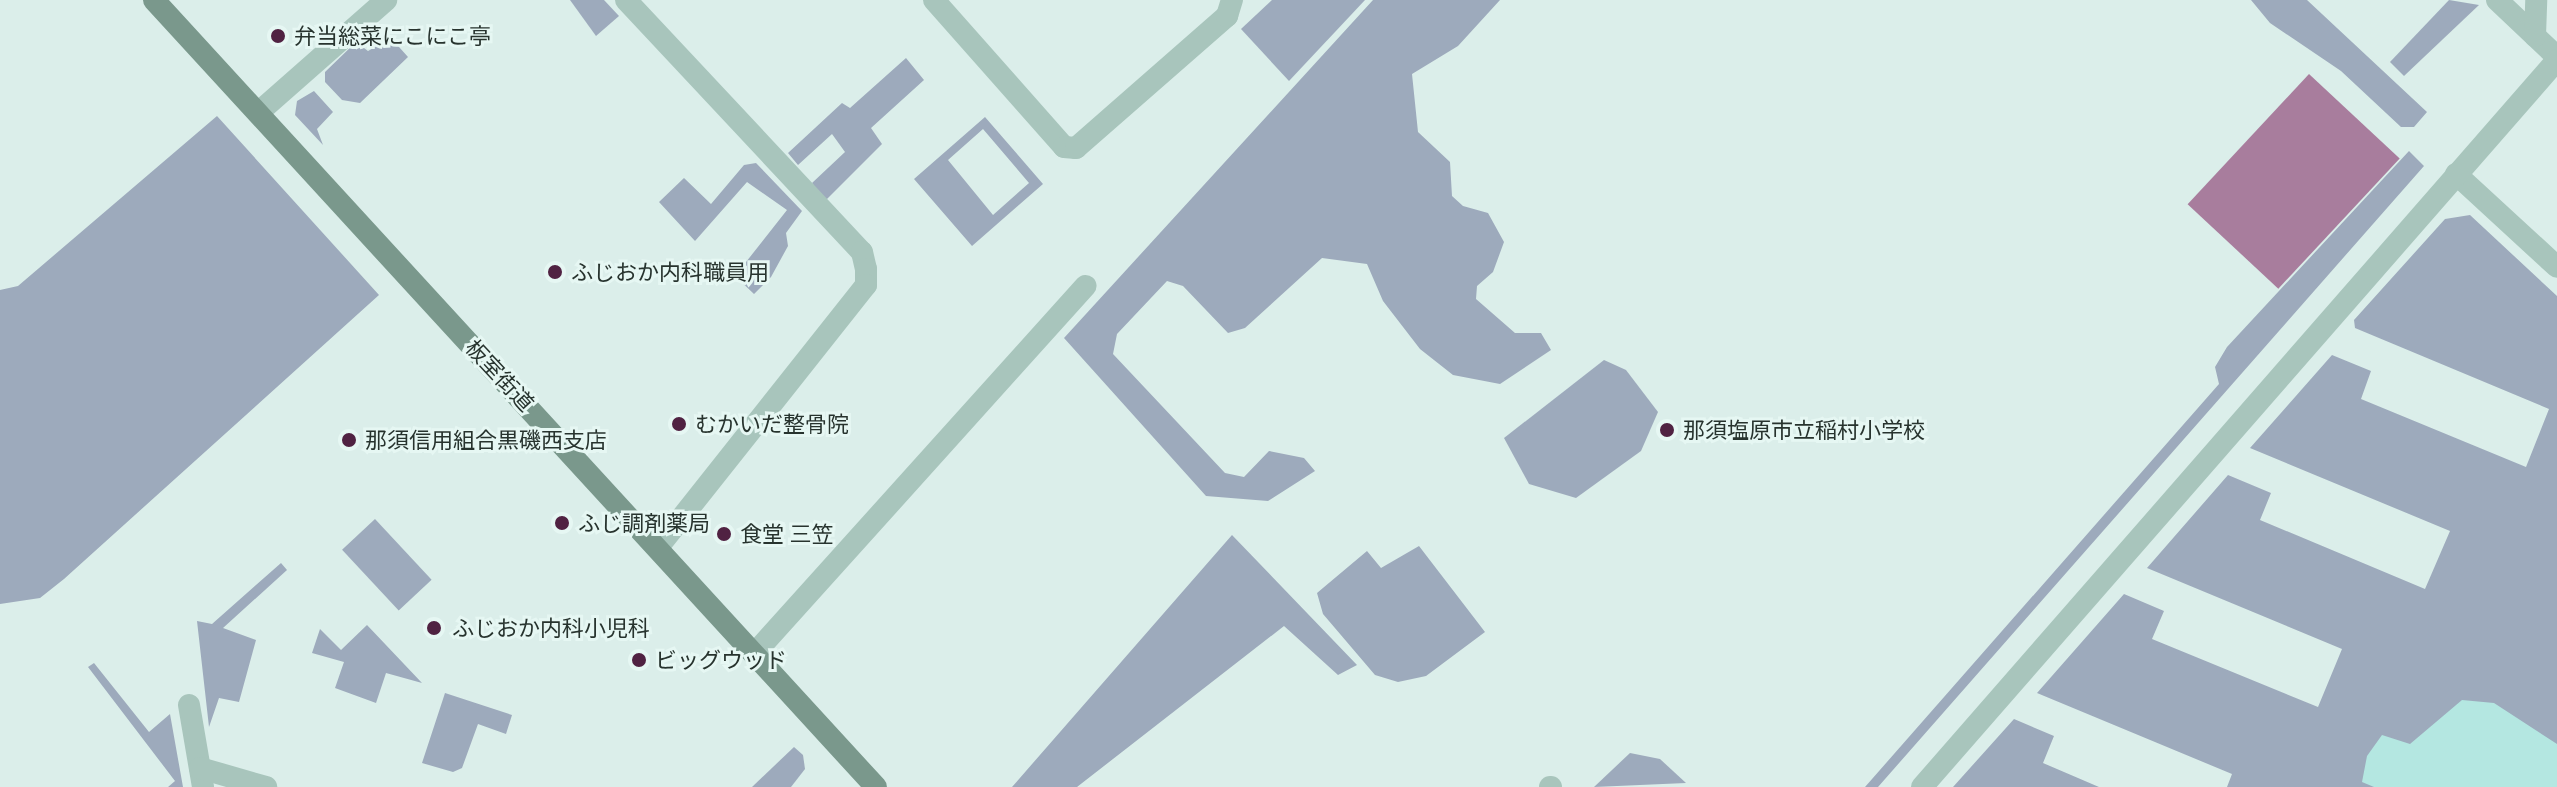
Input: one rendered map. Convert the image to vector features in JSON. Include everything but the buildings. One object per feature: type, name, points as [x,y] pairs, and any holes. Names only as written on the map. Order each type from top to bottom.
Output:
[{"type":"main road","name":"板室街道","points":[[154,0],[876,787]]},
{"type":"street","points":[[258,113],[386,0]]},
{"type":"street","points":[[626,0],[862,252],[866,269],[866,285],[658,547]]},
{"type":"street","points":[[934,0],[1064,147],[1076,148],[1227,16],[1232,0]]},
{"type":"street","points":[[1922,787],[2557,58],[2497,0]]},
{"type":"street","points":[[2535,36],[2536,0]]},
{"type":"street","points":[[2456,174],[2557,267]]},
{"type":"street","points":[[755,653],[1086,286]]},
{"type":"street","points":[[189,705],[201,778],[266,787]]},
{"type":"shaded area","points":[[570,0],[604,0],[619,16],[596,36]]},
{"type":"shaded area","points":[[1272,0],[1365,0],[1289,81],[1241,29]]},
{"type":"shaded area","points":[[1373,0],[1500,0],[1458,46],[1412,74],[1418,132],[1450,162],[1452,196],[1463,206],[1488,213],[1504,242],[1493,272],[1477,286],[1476,299],[1515,333],[1541,333],[1551,350],[1500,384],[1453,375],[1420,349],[1383,301],[1367,264],[1322,258],[1245,328],[1228,333],[1183,286],[1167,281],[1117,334],[1113,354],[1225,473],[1244,477],[1269,451],[1304,458],[1315,471],[1268,501],[1206,496],[1064,338]]},
{"type":"shaded area","points":[[2251,0],[2307,0],[2427,112],[2414,127],[2401,127],[2341,71],[2270,23]]},
{"type":"shaded area","points":[[2449,0],[2479,5],[2404,76],[2390,62]]},
{"type":"shaded area","points":[[391,38],[408,57],[360,103],[342,100],[325,82],[325,72],[356,42],[368,51]]},
{"type":"shaded area","points":[[906,58],[924,80],[871,128],[882,144],[825,201],[812,183],[845,152],[832,134],[798,165],[788,153],[842,103],[850,108]]},
{"type":"shaded area","points":[[2309,74],[2400,159],[2278,289],[2188,204]]},
{"type":"shaded area","points":[[314,91],[333,112],[317,129],[323,145],[295,115],[297,101]]},
{"type":"shaded area","points":[[217,116],[379,295],[64,579],[40,598],[0,604],[0,290],[18,286]]},
{"type":"shaded area","points":[[985,117],[1043,184],[972,246],[914,179]],"holes":[[[983,129],[1029,183],[993,215],[948,160]]]},
{"type":"shaded area","points":[[2409,151],[2424,166],[1878,787],[1865,787],[2219,384],[2215,367],[2227,347]]},
{"type":"shaded area","points":[[756,163],[802,211],[786,233],[788,246],[771,277],[754,294],[735,276],[787,210],[747,182],[695,241],[659,202],[684,178],[711,204],[744,165]]},
{"type":"shaded area","points":[[2470,215],[2557,296],[2557,787],[2227,787],[2232,774],[2037,693],[2124,594],[2164,611],[2152,639],[2318,707],[2342,649],[2147,568],[2228,475],[2271,493],[2260,520],[2425,589],[2450,531],[2250,448],[2332,355],[2371,371],[2361,399],[2526,467],[2549,409],[2355,328],[2354,320],[2445,219]]},
{"type":"shaded area","points":[[1604,360],[1626,370],[1658,412],[1641,451],[1576,498],[1529,484],[1504,438]]},
{"type":"shaded area","points":[[375,519],[432,580],[399,610],[342,550]]},
{"type":"shaded area","points":[[1232,535],[1357,665],[1338,675],[1284,626],[1077,787],[1012,787]]},
{"type":"shaded area","points":[[1419,546],[1485,632],[1426,676],[1398,682],[1375,675],[1323,614],[1317,593],[1367,551],[1381,568]]},
{"type":"shaded area","points":[[281,563],[287,570],[223,628],[256,640],[239,702],[219,698],[209,727],[197,621],[212,624]]},
{"type":"shaded area","points":[[367,625],[422,683],[386,673],[376,703],[335,688],[344,662],[312,653],[320,629],[341,650]]},
{"type":"shaded area","points":[[94,663],[149,732],[170,714],[183,787],[168,787],[175,781],[88,667]]},
{"type":"shaded area","points":[[445,693],[512,715],[506,734],[478,724],[462,768],[453,772],[422,763]]},
{"type":"shaded area","points":[[2014,719],[2054,736],[2043,763],[2099,787],[1953,787]]},
{"type":"shaded area","points":[[794,747],[803,755],[805,769],[791,787],[752,787]]},
{"type":"shaded area","points":[[1630,753],[1660,759],[1686,783],[1594,787]]},
{"type":"sand","points":[[2462,700],[2494,703],[2557,744],[2557,787],[2374,787],[2362,782],[2367,756],[2382,735],[2410,744]]},
{"type":"place","name":"弁当総菜にこにこ亭","points":[[278,36]]},
{"type":"place","name":"ふじおか内科職員用","points":[[555,272]]},
{"type":"place","name":"むかいだ整骨院","points":[[679,424]]},
{"type":"place","name":"那須塩原市立稲村小学校","points":[[1667,430]]},
{"type":"place","name":"那須信用組合黒磯西支店","points":[[349,440]]},
{"type":"place","name":"ふじ調剤薬局","points":[[562,523]]},
{"type":"place","name":"食堂 三笠","points":[[724,534]]},
{"type":"place","name":"ふじおか内科小児科","points":[[434,628]]},
{"type":"place","name":"ビッグウッド","points":[[639,660]]}]
